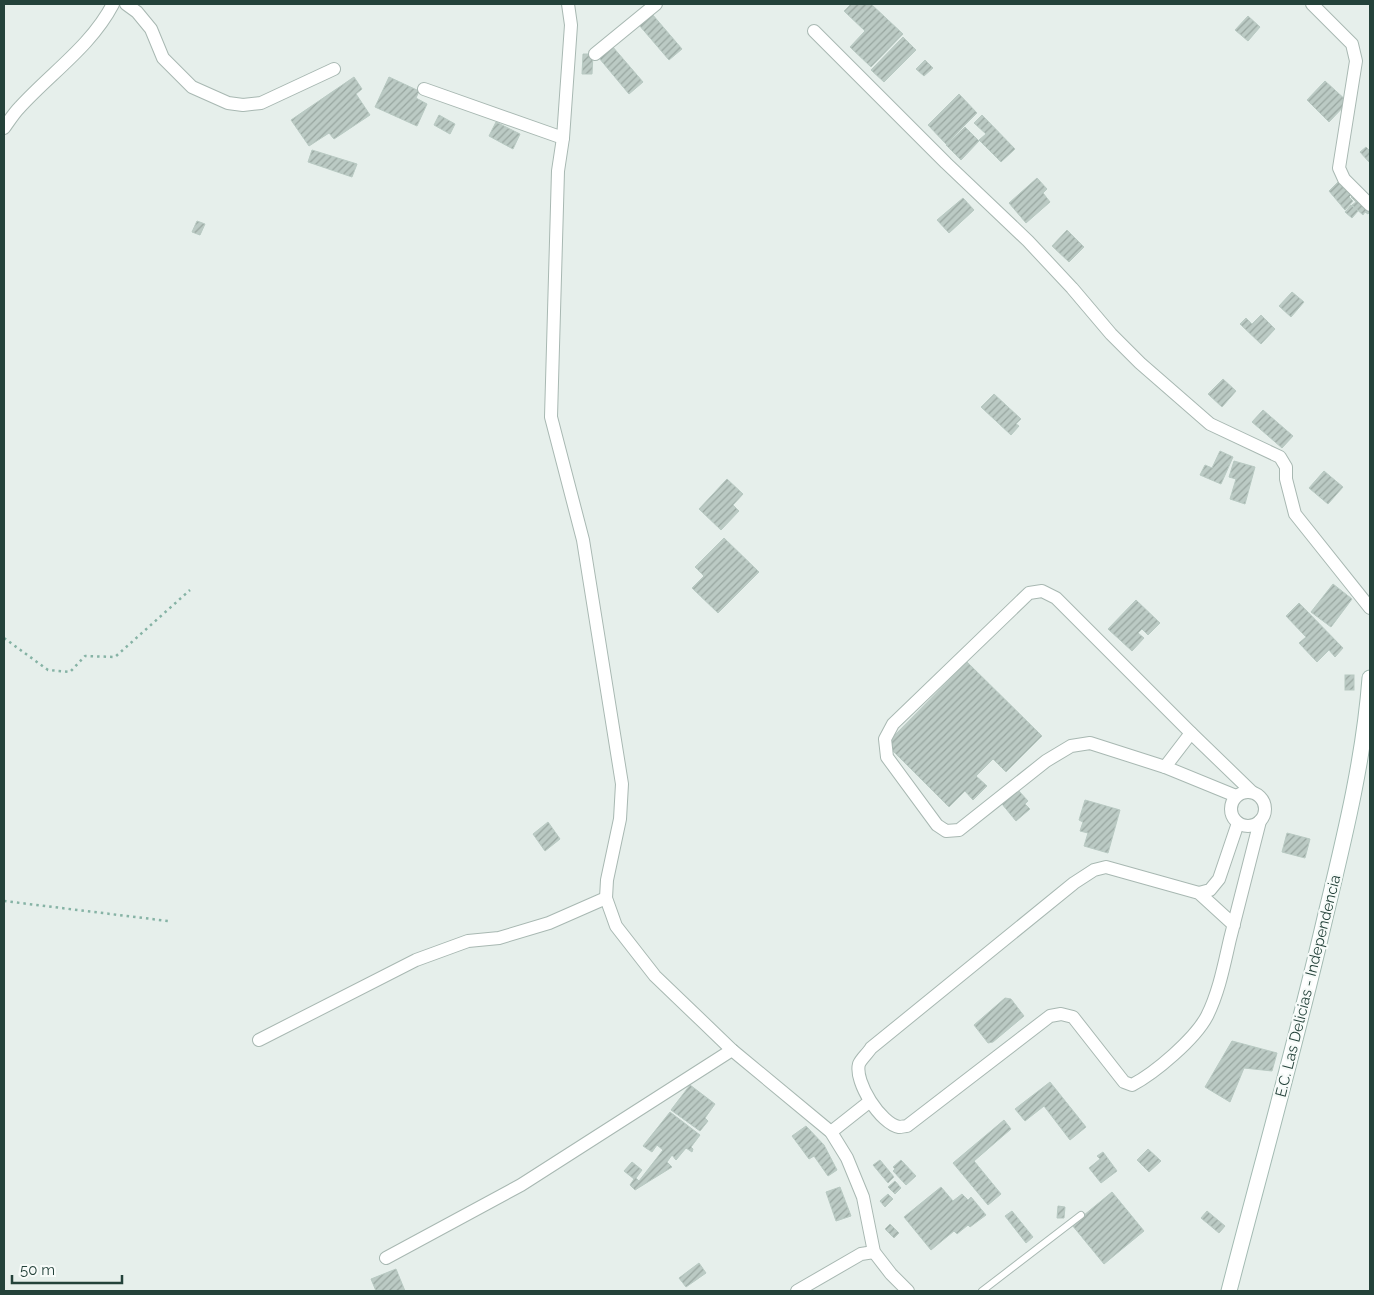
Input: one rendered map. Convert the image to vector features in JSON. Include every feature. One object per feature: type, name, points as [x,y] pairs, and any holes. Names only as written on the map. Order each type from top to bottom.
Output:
[{"type":"street","points":[[4,128],[20,107],[98,29],[104,22],[113,4]]},
{"type":"street","points":[[126,4],[137,12],[150,29],[163,58],[192,88],[228,103],[243,105],[261,103],[334,69]]},
{"type":"street","points":[[568,4],[571,25],[563,138],[558,171],[551,417],[583,540],[622,784],[620,819],[607,880],[606,898],[616,926],[655,976],[732,1050],[831,1132],[847,1158],[863,1196],[874,1252],[891,1274],[908,1291]]},
{"type":"street","points":[[595,54],[642,10],[656,4]]},
{"type":"street","points":[[1312,4],[1352,44],[1356,61],[1339,168],[1344,179],[1370,205]]},
{"type":"street","points":[[814,31],[946,163],[1028,241],[1072,288],[1111,334],[1140,362],[1210,424],[1280,457],[1286,467],[1286,479],[1295,514],[1370,608]]},
{"type":"street","points":[[424,89],[563,138]]},
{"type":"street","points":[[1236,796],[1165,767],[1090,743],[1071,746],[1046,761],[958,830],[946,831],[937,825],[886,757],[885,739],[893,724],[1029,594],[1042,591],[1056,598],[1191,734],[1252,792]]},
{"type":"street","name":"E.C. Las Delicias - Independencia","points":[[1229,1291],[1307,997],[1351,810],[1364,736],[1370,678]]},
{"type":"street","points":[[1165,767],[1191,734]]},
{"type":"street","points":[[1234,925],[1199,893],[1106,868],[1094,870],[1074,883],[871,1048],[860,1064],[859,1079],[869,1102],[891,1123],[899,1127],[907,1126],[1050,1016],[1061,1014],[1073,1017],[1124,1082],[1132,1085],[1145,1078],[1187,1041],[1206,1018],[1217,994],[1260,821],[1264,816],[1265,804],[1258,794],[1246,791],[1236,796],[1231,807],[1234,819],[1238,823],[1250,826],[1260,821]]},
{"type":"street","points":[[1199,893],[1210,890],[1219,880],[1238,823]]},
{"type":"street","points":[[259,1040],[416,960],[468,941],[499,938],[549,922],[606,898]]},
{"type":"street","points":[[386,1258],[521,1186],[732,1050]]},
{"type":"street","points":[[831,1132],[869,1102]]},
{"type":"street","points":[[798,1291],[861,1254],[874,1252]]},
{"type":"lane","points":[[982,1291],[1081,1214]]},
{"type":"path","points":[[4,638],[48,670],[70,672],[85,656],[115,657],[190,590]]},
{"type":"path","points":[[4,901],[168,921]]},
{"type":"building","points":[[851,4],[871,4],[903,34],[871,67],[850,47],[865,31],[844,11]]},
{"type":"building","points":[[652,14],[682,49],[669,60],[639,25]]},
{"type":"building","points":[[1248,16],[1260,27],[1248,41],[1235,30]]},
{"type":"building","points":[[903,37],[916,50],[884,82],[871,70]]},
{"type":"building","points":[[612,46],[643,82],[629,94],[599,58]]},
{"type":"building","points":[[583,54],[593,54],[592,74],[582,74]]},
{"type":"building","points":[[925,60],[933,68],[924,76],[916,69]]},
{"type":"building","points":[[354,77],[362,89],[356,94],[370,115],[334,139],[329,133],[309,146],[291,120]]},
{"type":"building","points":[[389,77],[419,91],[416,98],[427,104],[417,126],[375,107]]},
{"type":"building","points":[[1325,81],[1348,102],[1329,122],[1307,100]]},
{"type":"building","points":[[959,94],[977,113],[946,144],[928,125]]},
{"type":"building","points":[[439,115],[455,124],[450,134],[434,125]]},
{"type":"building","points":[[982,115],[1015,149],[1001,162],[979,140],[986,134],[974,123]]},
{"type":"building","points":[[496,122],[520,134],[513,149],[489,136]]},
{"type":"building","points":[[965,127],[979,141],[961,160],[946,145]]},
{"type":"building","points":[[1366,147],[1370,151],[1369,162],[1360,152]]},
{"type":"building","points":[[312,150],[357,164],[352,177],[308,162]]},
{"type":"building","points":[[1037,178],[1047,189],[1043,193],[1050,202],[1026,223],[1009,203]]},
{"type":"building","points":[[1341,179],[1354,192],[1349,197],[1353,201],[1345,210],[1329,191]]},
{"type":"building","points":[[1355,193],[1370,211],[1368,214],[1365,212],[1363,215],[1352,205],[1356,202],[1351,197]]},
{"type":"building","points":[[963,198],[974,210],[949,233],[937,220]]},
{"type":"building","points":[[1351,205],[1358,211],[1352,218],[1345,212]]},
{"type":"building","points":[[197,221],[205,224],[200,235],[192,232]]},
{"type":"building","points":[[1067,230],[1084,247],[1069,262],[1052,246]]},
{"type":"building","points":[[1292,292],[1304,302],[1291,317],[1279,306]]},
{"type":"building","points":[[1261,315],[1275,329],[1261,344],[1240,324],[1246,318],[1252,324]]},
{"type":"building","points":[[1223,379],[1236,391],[1222,407],[1208,394]]},
{"type":"building","points":[[994,394],[1021,419],[1016,424],[1019,426],[1011,435],[981,407]]},
{"type":"building","points":[[1263,410],[1293,436],[1282,448],[1252,422]]},
{"type":"building","points":[[1220,451],[1233,457],[1221,484],[1200,475],[1205,465],[1212,468]]},
{"type":"building","points":[[1234,461],[1255,467],[1245,504],[1230,499],[1236,479],[1229,477]]},
{"type":"building","points":[[1324,471],[1343,487],[1328,504],[1309,488]]},
{"type":"building","points":[[727,479],[743,494],[733,505],[739,511],[721,530],[699,509]]},
{"type":"building","points":[[724,538],[759,572],[718,613],[692,588],[704,576],[695,567]]},
{"type":"building","points":[[1333,584],[1352,599],[1331,627],[1311,612]]},
{"type":"building","points":[[1136,600],[1160,623],[1148,635],[1142,629],[1138,633],[1144,638],[1132,651],[1108,629]]},
{"type":"building","points":[[1299,603],[1343,648],[1335,657],[1329,650],[1317,662],[1299,643],[1306,637],[1286,616]]},
{"type":"building","points":[[967,662],[1042,736],[1006,772],[993,759],[976,776],[987,786],[973,800],[965,791],[949,807],[886,744]]},
{"type":"building","points":[[1345,675],[1354,675],[1354,690],[1345,690]]},
{"type":"building","points":[[1018,790],[1028,801],[1025,804],[1030,809],[1016,821],[1002,804]]},
{"type":"building","points":[[1085,800],[1120,810],[1108,853],[1084,846],[1088,833],[1080,831],[1083,822],[1079,820]]},
{"type":"building","points":[[548,822],[560,839],[545,851],[533,834]]},
{"type":"building","points":[[1287,833],[1310,839],[1305,858],[1282,852]]},
{"type":"building","points":[[1005,998],[1011,999],[1024,1016],[993,1042],[988,1043],[974,1025]]},
{"type":"building","points":[[1232,1041],[1277,1053],[1272,1071],[1244,1068],[1230,1102],[1205,1087]]},
{"type":"building","points":[[1050,1082],[1086,1127],[1070,1140],[1044,1106],[1025,1121],[1015,1109]]},
{"type":"building","points":[[690,1085],[715,1104],[705,1118],[708,1121],[700,1131],[671,1110]]},
{"type":"building","points":[[670,1112],[700,1135],[691,1147],[693,1149],[692,1152],[686,1148],[676,1160],[672,1155],[667,1162],[672,1167],[635,1190],[630,1185],[634,1179],[624,1171],[632,1162],[642,1170],[636,1178],[639,1181],[663,1150],[657,1145],[652,1152],[643,1146]]},
{"type":"building","points":[[1004,1120],[1011,1129],[974,1161],[1001,1194],[988,1205],[953,1163]]},
{"type":"building","points":[[806,1126],[824,1145],[837,1170],[828,1176],[814,1156],[809,1159],[792,1136]]},
{"type":"building","points":[[1148,1149],[1161,1161],[1149,1172],[1137,1160]]},
{"type":"building","points":[[1103,1152],[1117,1171],[1101,1183],[1089,1168],[1100,1159],[1097,1156]]},
{"type":"building","points":[[880,1160],[894,1177],[888,1183],[873,1165]]},
{"type":"building","points":[[901,1160],[916,1176],[906,1185],[893,1171],[895,1169],[893,1167]]},
{"type":"building","points":[[895,1181],[901,1188],[895,1194],[888,1187]]},
{"type":"building","points":[[840,1187],[851,1216],[836,1221],[826,1192]]},
{"type":"building","points":[[941,1187],[953,1201],[962,1194],[968,1200],[971,1197],[986,1215],[957,1234],[954,1231],[931,1250],[904,1217]]},
{"type":"building","points":[[1112,1192],[1144,1231],[1104,1264],[1072,1225]]},
{"type":"building","points":[[888,1194],[893,1199],[885,1207],[880,1201]]},
{"type":"building","points":[[1058,1206],[1065,1207],[1064,1218],[1057,1218]]},
{"type":"building","points":[[1012,1211],[1033,1237],[1026,1243],[1005,1216]]},
{"type":"building","points":[[1207,1211],[1225,1226],[1219,1233],[1201,1218]]},
{"type":"building","points":[[890,1224],[899,1233],[894,1238],[885,1229]]},
{"type":"building","points":[[699,1263],[706,1273],[686,1287],[679,1278]]},
{"type":"building","points":[[396,1269],[405,1291],[376,1291],[371,1279]]}]
